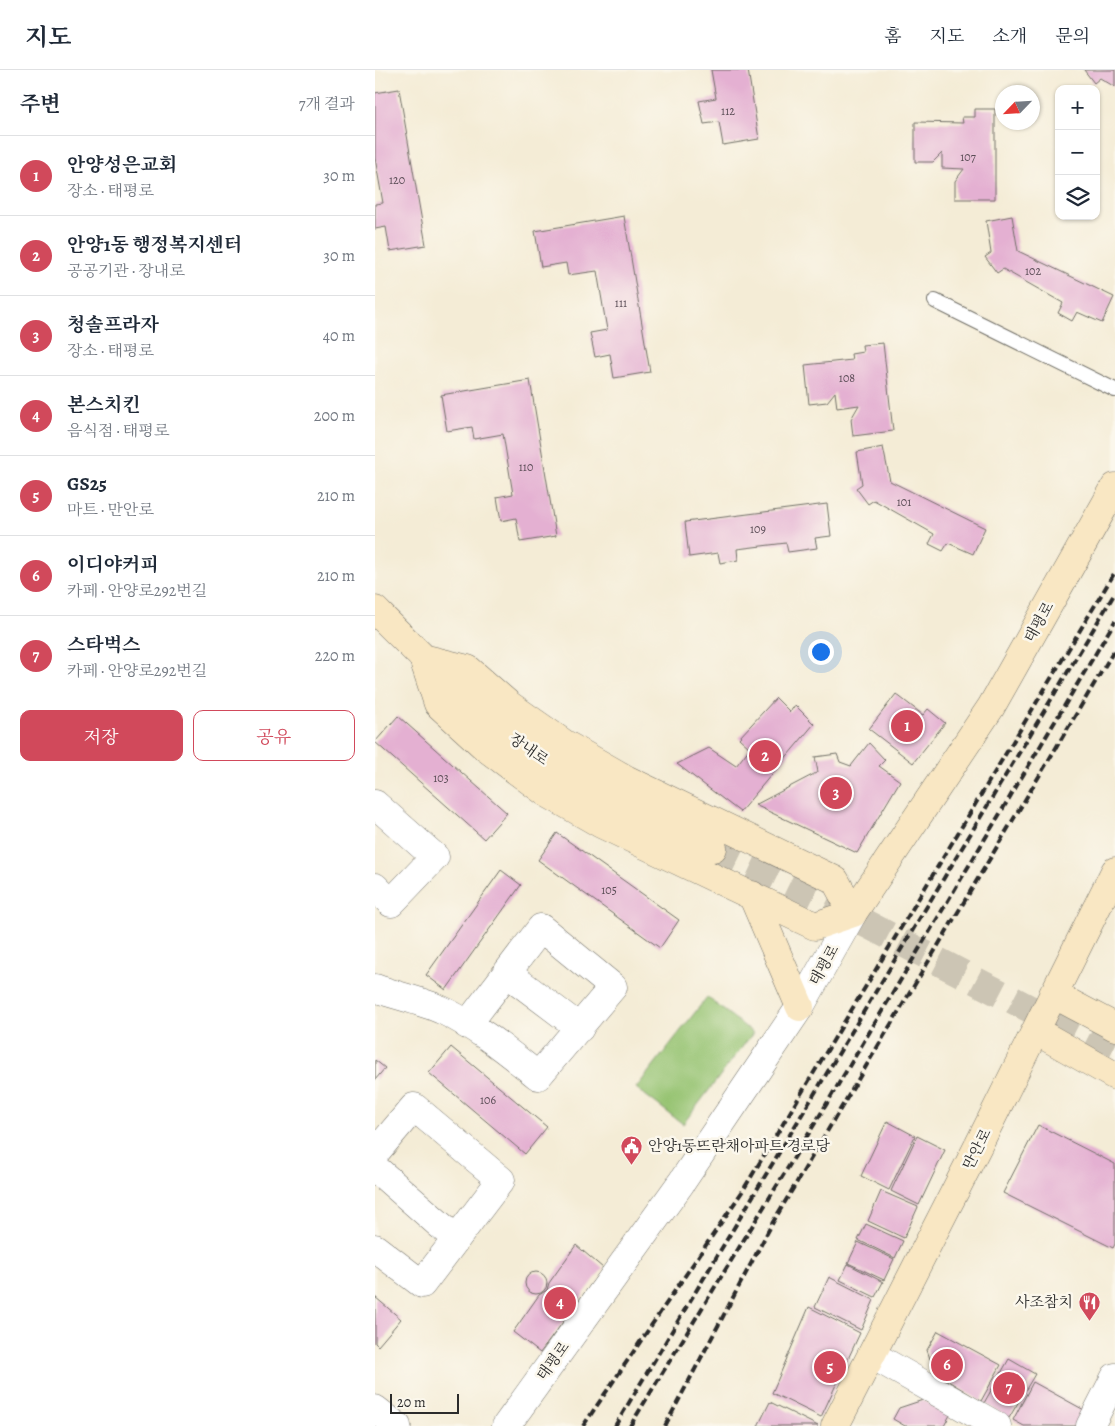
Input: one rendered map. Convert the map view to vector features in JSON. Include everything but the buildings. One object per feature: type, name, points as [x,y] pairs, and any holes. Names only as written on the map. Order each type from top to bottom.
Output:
[{"type":"street","name":"태평로","points":[[506,1426],[681,1183],[800,1007],[853,913],[991,707],[1115,487]]},
{"type":"street","name":"장내로","points":[[375,610],[423,658],[497,726],[558,769],[618,802],[713,848]]},
{"type":"street","points":[[423,658],[468,669],[525,715],[565,744],[626,779],[835,880],[853,913],[815,926],[601,824],[545,792],[486,748],[438,704],[423,658]]},
{"type":"street","points":[[375,804],[435,857],[391,903],[375,887]]},
{"type":"street","name":"만안로","points":[[835,1426],[1036,1032],[1115,871]]},
{"type":"street","points":[[753,895],[800,1007]]},
{"type":"street","points":[[375,988],[443,1011],[493,1041],[538,1076],[613,987],[541,928],[467,1025]]},
{"type":"street","points":[[507,973],[580,1028]]},
{"type":"street","points":[[1053,994],[1115,1027]]},
{"type":"street","points":[[1036,1032],[1115,1076]]},
{"type":"street","points":[[375,1152],[413,1107],[501,1180],[422,1284],[375,1248]]},
{"type":"street","points":[[375,1168],[456,1239]]},
{"type":"street","points":[[872,1355],[997,1426]]},
{"type":"street","points":[[1090,1426],[1115,1377]]},
{"type":"street","points":[[375,1409],[397,1426]]},
{"type":"lane","points":[[935,302],[1115,390]]},
{"type":"green space","points":[[707,997],[753,1033],[683,1124],[636,1088]]},
{"type":"tunnel","points":[[713,848],[822,901],[1115,1053]]},
{"type":"railway","points":[[583,1426],[742,1192],[1115,572]]},
{"type":"railway","points":[[615,1426],[1115,593]]},
{"type":"railway","points":[[630,1426],[817,1120],[1115,621]]},
{"type":"railway","points":[[665,1426],[773,1222],[1115,649]]},
{"type":"place","name":"안양성은교회","points":[[907,726]]},
{"type":"place","name":"안양1동 행정복지센터","points":[[765,756]]},
{"type":"place","name":"청솔프라자","points":[[836,793]]},
{"type":"place","name":"안양1동뜨란채아파트 경로당","points":[[632,1165]]},
{"type":"place","name":"본스치킨","points":[[560,1303]]},
{"type":"place","name":"사조참치","points":[[1089,1321]]},
{"type":"place","name":"이디야커피","points":[[947,1365]]},
{"type":"place","name":"GS25","points":[[830,1367]]},
{"type":"place","name":"스타벅스","points":[[1009,1388]]}]
